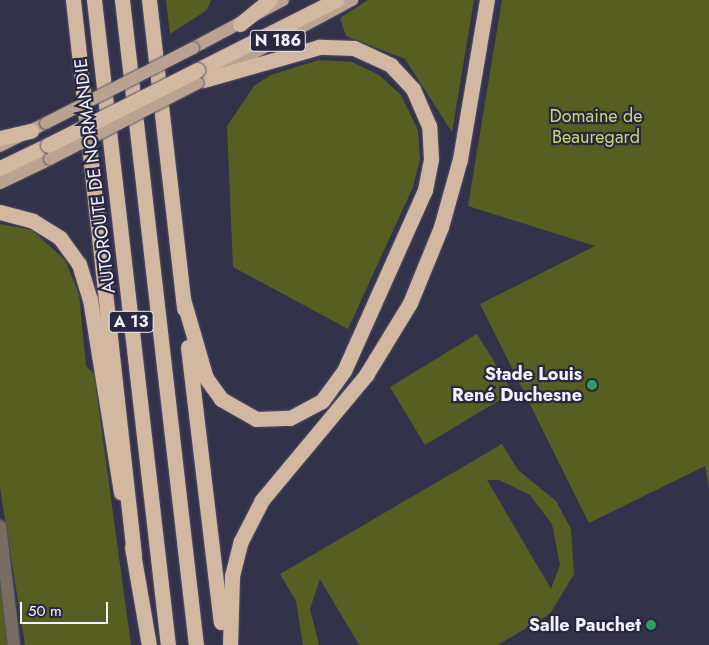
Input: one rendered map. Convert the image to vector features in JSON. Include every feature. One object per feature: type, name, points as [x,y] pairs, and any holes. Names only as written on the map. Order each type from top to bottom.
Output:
[{"type":"highway","points":[[73,0],[134,556]]},
{"type":"highway","name":"AUTOROUTE DE NORMANDIE","points":[[94,0],[168,645]]},
{"type":"highway","name":"A 13","points":[[122,0],[196,645]]},
{"type":"highway","points":[[149,0],[224,645]]},
{"type":"highway","points":[[240,24],[270,0]]},
{"type":"highway","name":"N 186","points":[[0,168],[49,152],[200,78],[336,0]]},
{"type":"highway","points":[[230,645],[232,576],[241,541],[262,500],[366,375],[410,303],[442,227],[460,159],[487,0]]},
{"type":"highway","points":[[183,299],[206,378],[221,399],[256,419],[290,418],[322,401],[344,371],[425,190],[431,159],[429,126],[412,89],[391,65],[354,48],[319,47],[200,78]]},
{"type":"highway","points":[[0,138],[31,131]]},
{"type":"highway","points":[[0,212],[33,221],[60,238],[79,264],[90,299],[149,645]]},
{"type":"main road","name":"N 186","points":[[0,146],[240,24],[283,0]]},
{"type":"main road","name":"N 186","points":[[200,78],[352,0]]},
{"type":"main road","name":"N 186","points":[[0,183],[49,152]]},
{"type":"street","points":[[0,526],[14,645]]},
{"type":"green space","points":[[166,0],[211,0],[207,10],[170,34]]},
{"type":"green space","points":[[368,0],[474,0],[452,132],[405,59],[346,36],[340,18]]},
{"type":"green space","name":"Domaine de Beauregard","points":[[502,0],[709,0],[709,489],[705,466],[589,523],[480,304],[595,246],[468,206]]},
{"type":"green space","points":[[319,60],[352,62],[379,75],[401,95],[418,130],[420,159],[413,187],[348,329],[233,267],[227,126],[254,86],[271,75]]},
{"type":"green space","points":[[0,224],[32,230],[65,260],[79,294],[86,366],[94,374],[131,645],[25,645],[0,488]]},
{"type":"green space","points":[[477,334],[513,392],[425,445],[390,387]]},
{"type":"green space","points":[[502,444],[518,470],[556,501],[571,529],[574,574],[550,614],[498,645],[359,645],[320,579],[310,609],[319,645],[303,645],[296,601],[280,574]],"holes":[[[487,480],[499,480],[530,495],[552,524],[560,565],[551,589]]]},
{"type":"green space","points":[[0,572],[10,645],[0,645]]},
{"type":"place","name":"Stade Louis René Duchesne","points":[[592,385]]},
{"type":"place","name":"Salle Pauchet","points":[[651,625]]}]
